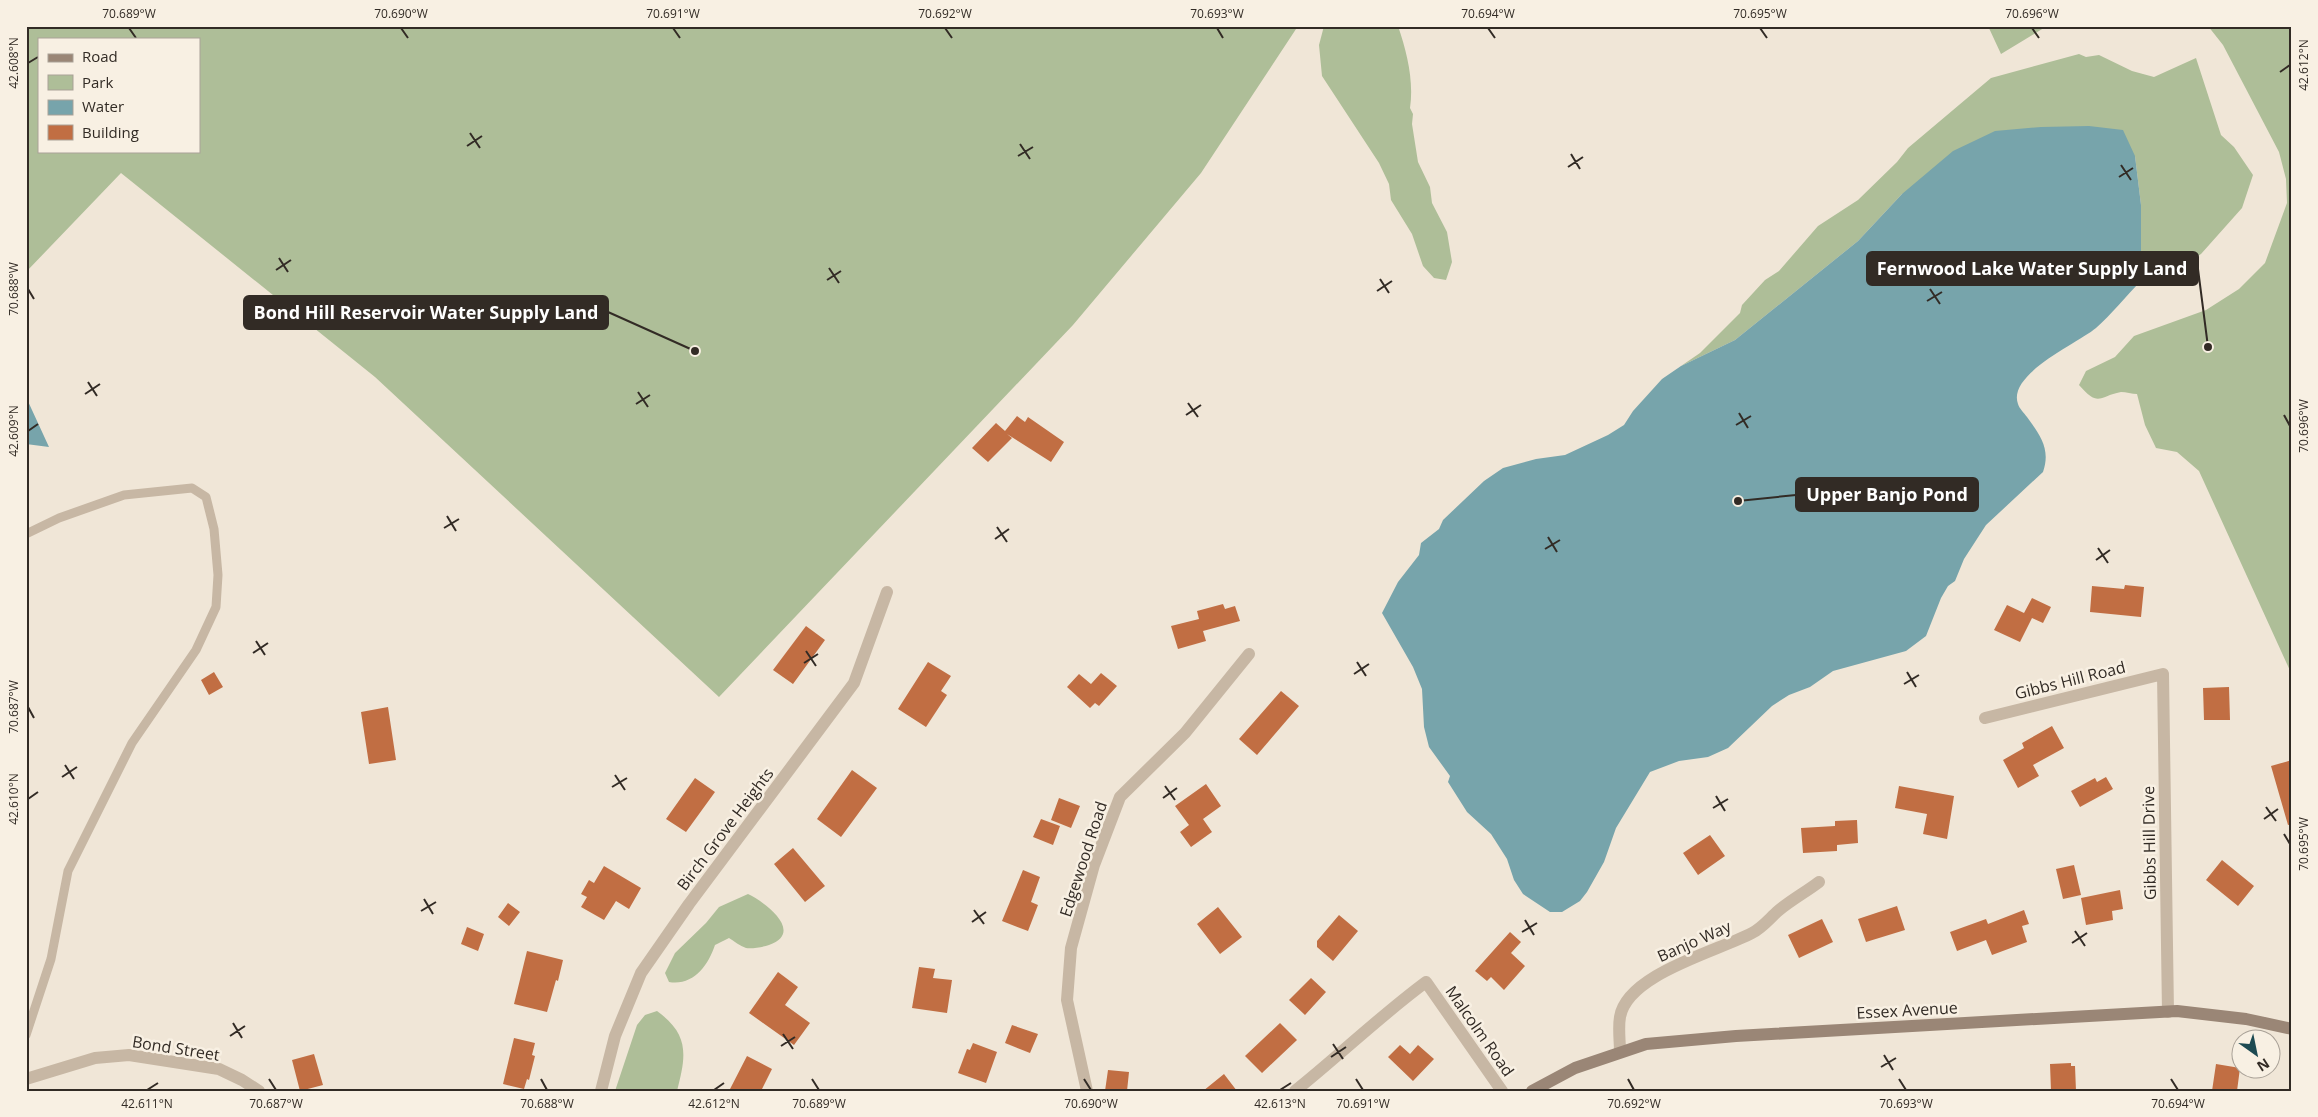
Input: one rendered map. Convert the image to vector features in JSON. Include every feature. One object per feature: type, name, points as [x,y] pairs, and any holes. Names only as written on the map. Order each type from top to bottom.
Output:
[{"type":"street","name":"Birch Grove Heights","points":[[600,1091],[615,1036],[641,973],[689,904],[854,683],[886,592]]},
{"type":"street","name":"Edgewood Road","points":[[1087,1091],[1067,1000],[1071,948],[1094,865],[1120,797],[1185,733],[1249,654]]},
{"type":"street","name":"Gibbs Hill Road","points":[[1984,718],[2163,674]]},
{"type":"street","name":"Gibbs Hill Drive","points":[[2163,674],[2168,1012]]},
{"type":"street","name":"Banjo Way","points":[[1620,1052],[1620,1016],[1627,1000],[1645,983],[1691,957],[1754,932],[1779,910],[1819,882]]},
{"type":"street","name":"Malcolm Road","points":[[1295,1091],[1331,1062],[1367,1029],[1426,982],[1502,1091]]},
{"type":"street","name":"Essex Avenue","points":[[1532,1091],[1575,1068],[1646,1044],[1736,1036],[2168,1012],[2246,1019],[2292,1029]]},
{"type":"street","name":"Bond Street","points":[[26,1079],[95,1058],[129,1054],[219,1069],[259,1091]]},
{"type":"lane","points":[[26,534],[59,518],[124,495],[192,488],[206,497],[214,529],[218,575],[216,607],[196,650],[132,743],[68,871],[51,959],[26,1036]]},
{"type":"green space","points":[[26,26],[1298,26],[1201,173],[1073,325],[719,697],[375,377],[121,173],[26,272]]},
{"type":"green space","points":[[1324,26],[1398,26],[1409,67],[1411,87],[1410,108],[1413,114],[1412,124],[1418,162],[1430,187],[1432,203],[1447,232],[1452,262],[1446,280],[1434,278],[1423,266],[1412,234],[1391,200],[1389,184],[1379,163],[1322,76],[1319,45]]},
{"type":"green space","points":[[1988,26],[2047,26],[2001,54]]},
{"type":"green space","points":[[2208,26],[2292,26],[2292,675],[2199,471],[2177,452],[2156,448],[2145,425],[2137,394],[2121,392],[2099,399],[2091,396],[2079,385],[2086,371],[2115,357],[2134,336],[2206,310],[2239,289],[2265,263],[2287,203],[2286,179],[2279,152],[2223,45]]},
{"type":"green space","points":[[2079,54],[2086,57],[2099,55],[2132,71],[2154,77],[2196,58],[2221,135],[2234,147],[2253,175],[2242,208],[2201,254],[2157,282],[2141,281],[2141,205],[2135,156],[1902,194],[1858,241],[1735,340],[1681,366],[1700,353],[1740,313],[1742,305],[1765,280],[1779,271],[1818,226],[1858,200],[1897,162],[1908,148],[1991,78]]},
{"type":"green space","points":[[748,894],[772,910],[783,925],[783,933],[779,939],[767,946],[746,948],[729,938],[715,945],[704,967],[692,978],[685,981],[669,982],[665,973],[675,953],[706,923],[719,907]]},
{"type":"green space","points":[[657,1011],[675,1029],[683,1047],[682,1067],[677,1091],[615,1091],[637,1025],[645,1015]]},
{"type":"water","points":[[2089,126],[2123,130],[2135,156],[2141,205],[2141,281],[2096,328],[2046,360],[2023,382],[2017,393],[2018,404],[2043,443],[2046,456],[2043,472],[1986,525],[1964,559],[1955,581],[1948,586],[1941,598],[1926,636],[1906,651],[1833,671],[1810,687],[1789,695],[1772,706],[1728,748],[1708,757],[1679,761],[1650,772],[1616,828],[1604,862],[1580,901],[1562,912],[1550,912],[1523,894],[1514,880],[1507,859],[1491,834],[1467,812],[1448,782],[1450,776],[1429,747],[1424,727],[1422,689],[1413,667],[1382,613],[1398,582],[1419,555],[1421,543],[1439,529],[1443,520],[1484,481],[1503,468],[1536,459],[1565,455],[1608,435],[1624,425],[1633,411],[1662,379],[1681,366],[1735,340],[1858,241],[1902,194],[1953,151],[1995,131],[2041,127]]},
{"type":"water","points":[[26,397],[49,447],[26,444]]},
{"type":"building","points":[[1017,416],[1025,422],[1028,417],[1064,442],[1051,462],[1007,434],[1012,438],[988,462],[972,448],[996,423],[1005,431]]},
{"type":"building","points":[[2125,585],[2144,587],[2141,617],[2090,612],[2092,586],[2124,589]]},
{"type":"building","points":[[2032,598],[2051,607],[2043,623],[2032,618],[2020,642],[1994,630],[2007,605],[2024,613]]},
{"type":"building","points":[[1223,604],[1225,609],[1235,606],[1240,621],[1203,631],[1206,641],[1178,649],[1171,626],[1199,619],[1197,611]]},
{"type":"building","points":[[806,626],[825,640],[793,684],[773,670]]},
{"type":"building","points":[[928,662],[951,676],[941,691],[947,695],[926,727],[898,709]]},
{"type":"building","points":[[214,672],[223,687],[209,695],[201,680]]},
{"type":"building","points":[[1101,673],[1117,686],[1099,706],[1095,703],[1090,708],[1067,687],[1079,674],[1091,684]]},
{"type":"building","points":[[2229,687],[2230,720],[2204,720],[2203,688]]},
{"type":"building","points":[[1281,691],[1299,706],[1257,755],[1239,739]]},
{"type":"building","points":[[388,707],[396,760],[369,764],[361,712]]},
{"type":"building","points":[[2052,726],[2064,748],[2033,765],[2039,776],[2018,788],[2003,760],[2024,748],[2022,743]]},
{"type":"building","points":[[2292,760],[2292,824],[2288,825],[2271,766]]},
{"type":"building","points":[[852,770],[877,788],[841,837],[817,819]]},
{"type":"building","points":[[2106,777],[2113,789],[2080,807],[2071,791],[2095,778],[2097,782]]},
{"type":"building","points":[[695,778],[715,792],[686,832],[666,819]]},
{"type":"building","points":[[1206,784],[1221,806],[1203,819],[1212,832],[1191,847],[1180,832],[1189,825],[1175,806]]},
{"type":"building","points":[[1899,786],[1954,796],[1947,839],[1923,834],[1927,814],[1895,808]]},
{"type":"building","points":[[1059,798],[1080,806],[1071,828],[1051,820]]},
{"type":"building","points":[[1041,819],[1060,826],[1053,845],[1033,837]]},
{"type":"building","points":[[1857,820],[1858,843],[1837,845],[1837,851],[1803,853],[1801,828],[1835,826],[1835,821]]},
{"type":"building","points":[[1710,835],[1725,856],[1698,875],[1683,853]]},
{"type":"building","points":[[793,848],[825,886],[805,902],[774,864]]},
{"type":"building","points":[[2222,860],[2254,886],[2238,906],[2206,880]]},
{"type":"building","points":[[2074,865],[2081,895],[2063,899],[2056,869]]},
{"type":"building","points":[[604,866],[641,888],[629,909],[616,901],[604,920],[581,907],[587,897],[581,894],[589,880],[594,883]]},
{"type":"building","points":[[1023,870],[1040,877],[1031,902],[1038,905],[1028,931],[1002,921]]},
{"type":"building","points":[[2120,890],[2123,909],[2112,911],[2113,920],[2086,925],[2081,898]]},
{"type":"building","points":[[508,903],[520,912],[509,926],[498,917]]},
{"type":"building","points":[[1897,906],[1905,930],[1866,942],[1858,919]]},
{"type":"building","points":[[1218,907],[1242,937],[1220,954],[1197,924]]},
{"type":"building","points":[[2024,910],[2029,924],[2022,926],[2027,942],[1992,955],[1986,940],[1957,951],[1950,932],[1986,919],[1988,924]]},
{"type":"building","points":[[1339,915],[1358,931],[1333,961],[1317,947],[1317,941]]},
{"type":"building","points":[[1822,919],[1833,942],[1799,958],[1788,935]]},
{"type":"building","points":[[467,927],[484,934],[478,951],[461,944]]},
{"type":"building","points":[[1510,932],[1521,942],[1511,953],[1525,966],[1504,990],[1491,977],[1487,981],[1475,971]]},
{"type":"building","points":[[527,951],[563,960],[547,1012],[514,1004]]},
{"type":"building","points":[[919,967],[935,969],[933,978],[952,980],[947,1013],[912,1008]]},
{"type":"building","points":[[778,972],[798,987],[785,1005],[810,1023],[794,1045],[749,1013]]},
{"type":"building","points":[[1311,978],[1326,992],[1305,1015],[1289,1000]]},
{"type":"building","points":[[1280,1023],[1297,1040],[1262,1073],[1245,1056]]},
{"type":"building","points":[[1012,1025],[1038,1034],[1030,1053],[1005,1043]]},
{"type":"building","points":[[514,1038],[535,1043],[532,1055],[535,1056],[529,1080],[527,1079],[524,1089],[503,1084]]},
{"type":"building","points":[[973,1043],[997,1052],[986,1083],[958,1073],[967,1049],[970,1050]]},
{"type":"building","points":[[1400,1045],[1410,1054],[1418,1045],[1434,1059],[1413,1081],[1388,1057]]},
{"type":"building","points":[[314,1054],[323,1085],[300,1091],[292,1060]]},
{"type":"building","points":[[747,1056],[772,1069],[761,1091],[729,1091]]},
{"type":"building","points":[[2071,1063],[2071,1066],[2075,1066],[2076,1091],[2051,1091],[2050,1064]]},
{"type":"building","points":[[2216,1064],[2230,1066],[2230,1080],[2238,1080],[2237,1091],[2212,1091]]},
{"type":"building","points":[[1108,1070],[1129,1072],[1127,1091],[1105,1091]]},
{"type":"building","points":[[1224,1074],[1237,1091],[1203,1091]]},
{"type":"place","name":"Fernwood Lake Water Supply Land","points":[[2208,347]]},
{"type":"place","name":"Bond Hill Reservoir Water Supply Land","points":[[695,351]]},
{"type":"place","name":"Upper Banjo Pond","points":[[1738,501]]}]
